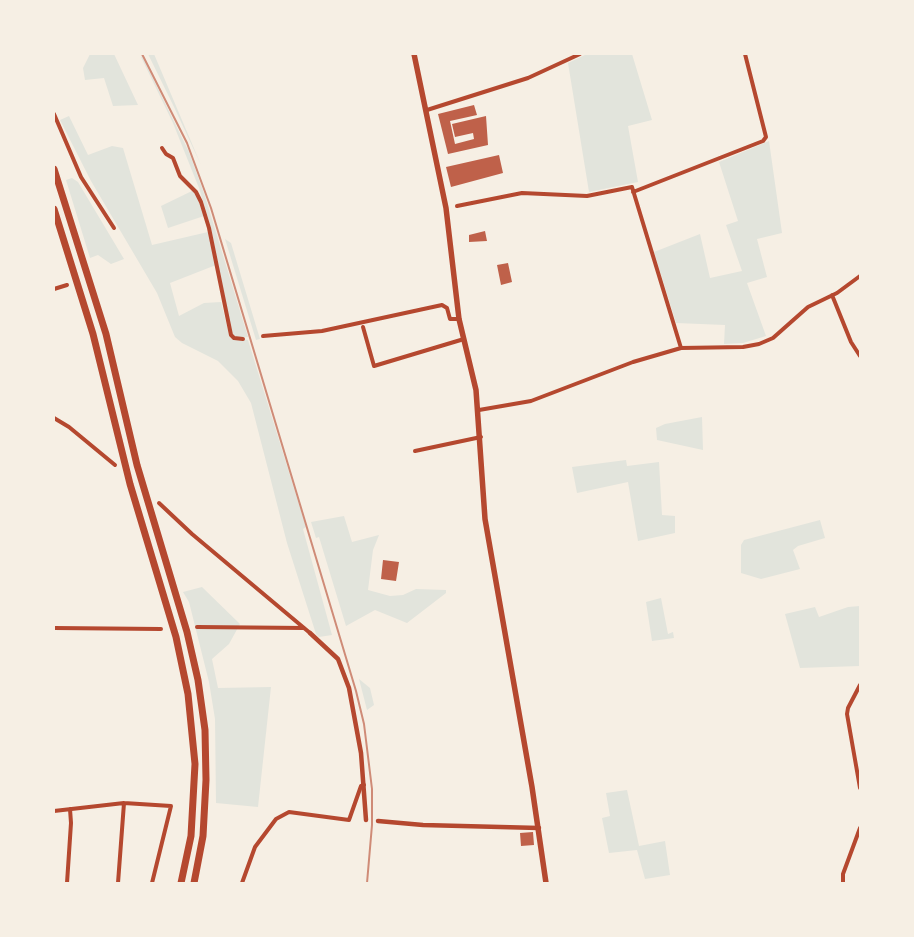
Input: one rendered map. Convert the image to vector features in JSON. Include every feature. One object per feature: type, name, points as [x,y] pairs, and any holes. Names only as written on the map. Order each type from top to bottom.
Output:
[{"type":"highway","points":[[54,169],[106,334],[137,466],[187,632],[198,680],[205,730],[206,780],[203,831],[194,883]]},
{"type":"highway","points":[[54,209],[94,334],[130,484],[176,637],[188,694],[195,764],[190,836],[181,883]]},
{"type":"main road","points":[[414,54],[446,208],[459,319],[473,375],[479,410],[485,519],[539,828],[546,883]]},
{"type":"street","points":[[427,110],[528,78],[580,54]]},
{"type":"street","points":[[633,192],[763,141],[766,138],[745,54]]},
{"type":"street","points":[[54,114],[81,177],[114,228]]},
{"type":"street","points":[[162,148],[166,154],[173,158],[180,176],[196,192],[201,202],[209,228],[231,335],[234,338],[243,339]]},
{"type":"street","points":[[446,208],[522,193],[587,196],[632,187],[681,348]]},
{"type":"street","points":[[479,410],[531,401],[633,362],[681,348],[743,347],[759,344],[773,338],[808,307],[832,295],[860,276]]},
{"type":"street","points":[[54,290],[67,285]]},
{"type":"street","points":[[832,295],[851,342],[860,356]]},
{"type":"street","points":[[263,336],[322,331],[442,305],[447,308],[450,319],[459,319]]},
{"type":"street","points":[[363,328],[374,366],[464,339]]},
{"type":"street","points":[[54,418],[115,465]]},
{"type":"street","points":[[415,451],[480,437]]},
{"type":"street","points":[[159,503],[192,534],[333,653],[344,672],[356,724],[364,785],[366,820]]},
{"type":"street","points":[[197,627],[304,628]]},
{"type":"street","points":[[54,628],[161,629]]},
{"type":"street","points":[[860,685],[848,708],[847,714],[860,788]]},
{"type":"street","points":[[242,883],[250,856],[262,836],[276,819],[289,812],[350,820],[361,786],[364,785]]},
{"type":"street","points":[[118,883],[124,803]]},
{"type":"street","points":[[54,811],[124,803],[171,806],[152,883]]},
{"type":"street","points":[[67,883],[71,823],[70,809]]},
{"type":"street","points":[[378,821],[423,825],[539,828]]},
{"type":"street","points":[[843,883],[843,874],[860,828]]},
{"type":"shaded area","points":[[90,54],[114,54],[138,105],[113,106],[104,78],[85,80],[83,68]]},
{"type":"shaded area","points":[[148,54],[154,54],[201,165],[174,107]]},
{"type":"shaded area","points":[[587,54],[632,54],[652,120],[628,126],[638,182],[589,192],[568,63]]},
{"type":"shaded area","points":[[142,56],[189,152],[204,193],[248,337],[236,338],[232,334],[211,228],[199,188],[173,123]]},
{"type":"shaded area","points":[[69,116],[88,155],[112,146],[123,148],[152,245],[208,232],[216,265],[170,283],[179,316],[204,303],[221,302],[230,338],[248,340],[306,527],[303,529],[332,635],[319,637],[316,634],[287,543],[251,403],[238,381],[218,361],[182,343],[175,337],[157,293],[91,181],[60,120]]},
{"type":"shaded area","points":[[769,141],[782,233],[757,239],[767,277],[747,283],[766,336],[743,343],[724,344],[725,325],[676,323],[654,252],[700,234],[710,278],[742,271],[726,225],[738,221],[719,162]]},
{"type":"shaded area","points":[[72,178],[78,182],[124,259],[111,264],[98,255],[90,258],[66,180]]},
{"type":"shaded area","points":[[194,190],[204,216],[168,228],[161,206]]},
{"type":"shaded area","points":[[225,239],[231,243],[260,339],[256,340]]},
{"type":"shaded area","points":[[702,417],[703,450],[657,440],[656,428],[665,424]]},
{"type":"shaded area","points":[[626,460],[627,466],[659,462],[662,515],[675,516],[675,533],[638,541],[628,482],[577,493],[572,467]]},
{"type":"shaded area","points":[[344,516],[352,542],[379,535],[373,550],[368,590],[390,596],[403,595],[416,589],[446,590],[446,593],[407,623],[375,610],[346,626],[319,537],[316,538],[311,522]]},
{"type":"shaded area","points":[[820,520],[825,538],[798,546],[793,550],[800,569],[761,579],[741,573],[741,545],[744,540]]},
{"type":"shaded area","points":[[202,587],[240,624],[229,644],[212,659],[218,688],[271,687],[258,807],[216,803],[215,719],[209,682],[189,602],[183,592]]},
{"type":"shaded area","points":[[661,598],[668,634],[673,632],[674,638],[652,641],[646,602]]},
{"type":"shaded area","points":[[860,606],[860,666],[800,668],[785,614],[815,607],[819,617],[848,607]]},
{"type":"shaded area","points":[[359,679],[370,688],[374,705],[367,710]]},
{"type":"shaded area","points":[[627,790],[639,846],[665,841],[670,875],[645,879],[637,850],[609,853],[602,818],[610,816],[606,793]]},
{"type":"building","points":[[474,105],[477,115],[450,121],[455,144],[474,139],[473,133],[455,137],[452,124],[486,116],[488,145],[448,154],[438,114]]},
{"type":"building","points":[[499,155],[503,173],[451,187],[446,167]]},
{"type":"building","points":[[485,231],[487,241],[469,242],[469,235]]},
{"type":"building","points":[[508,263],[512,282],[501,285],[497,265]]},
{"type":"building","points":[[383,560],[399,562],[396,581],[381,579]]},
{"type":"building","points":[[533,832],[534,845],[521,846],[520,833]]},
{"type":"railway","points":[[142,54],[187,143],[211,208],[356,691],[364,724],[372,789],[372,825],[367,883]]}]
